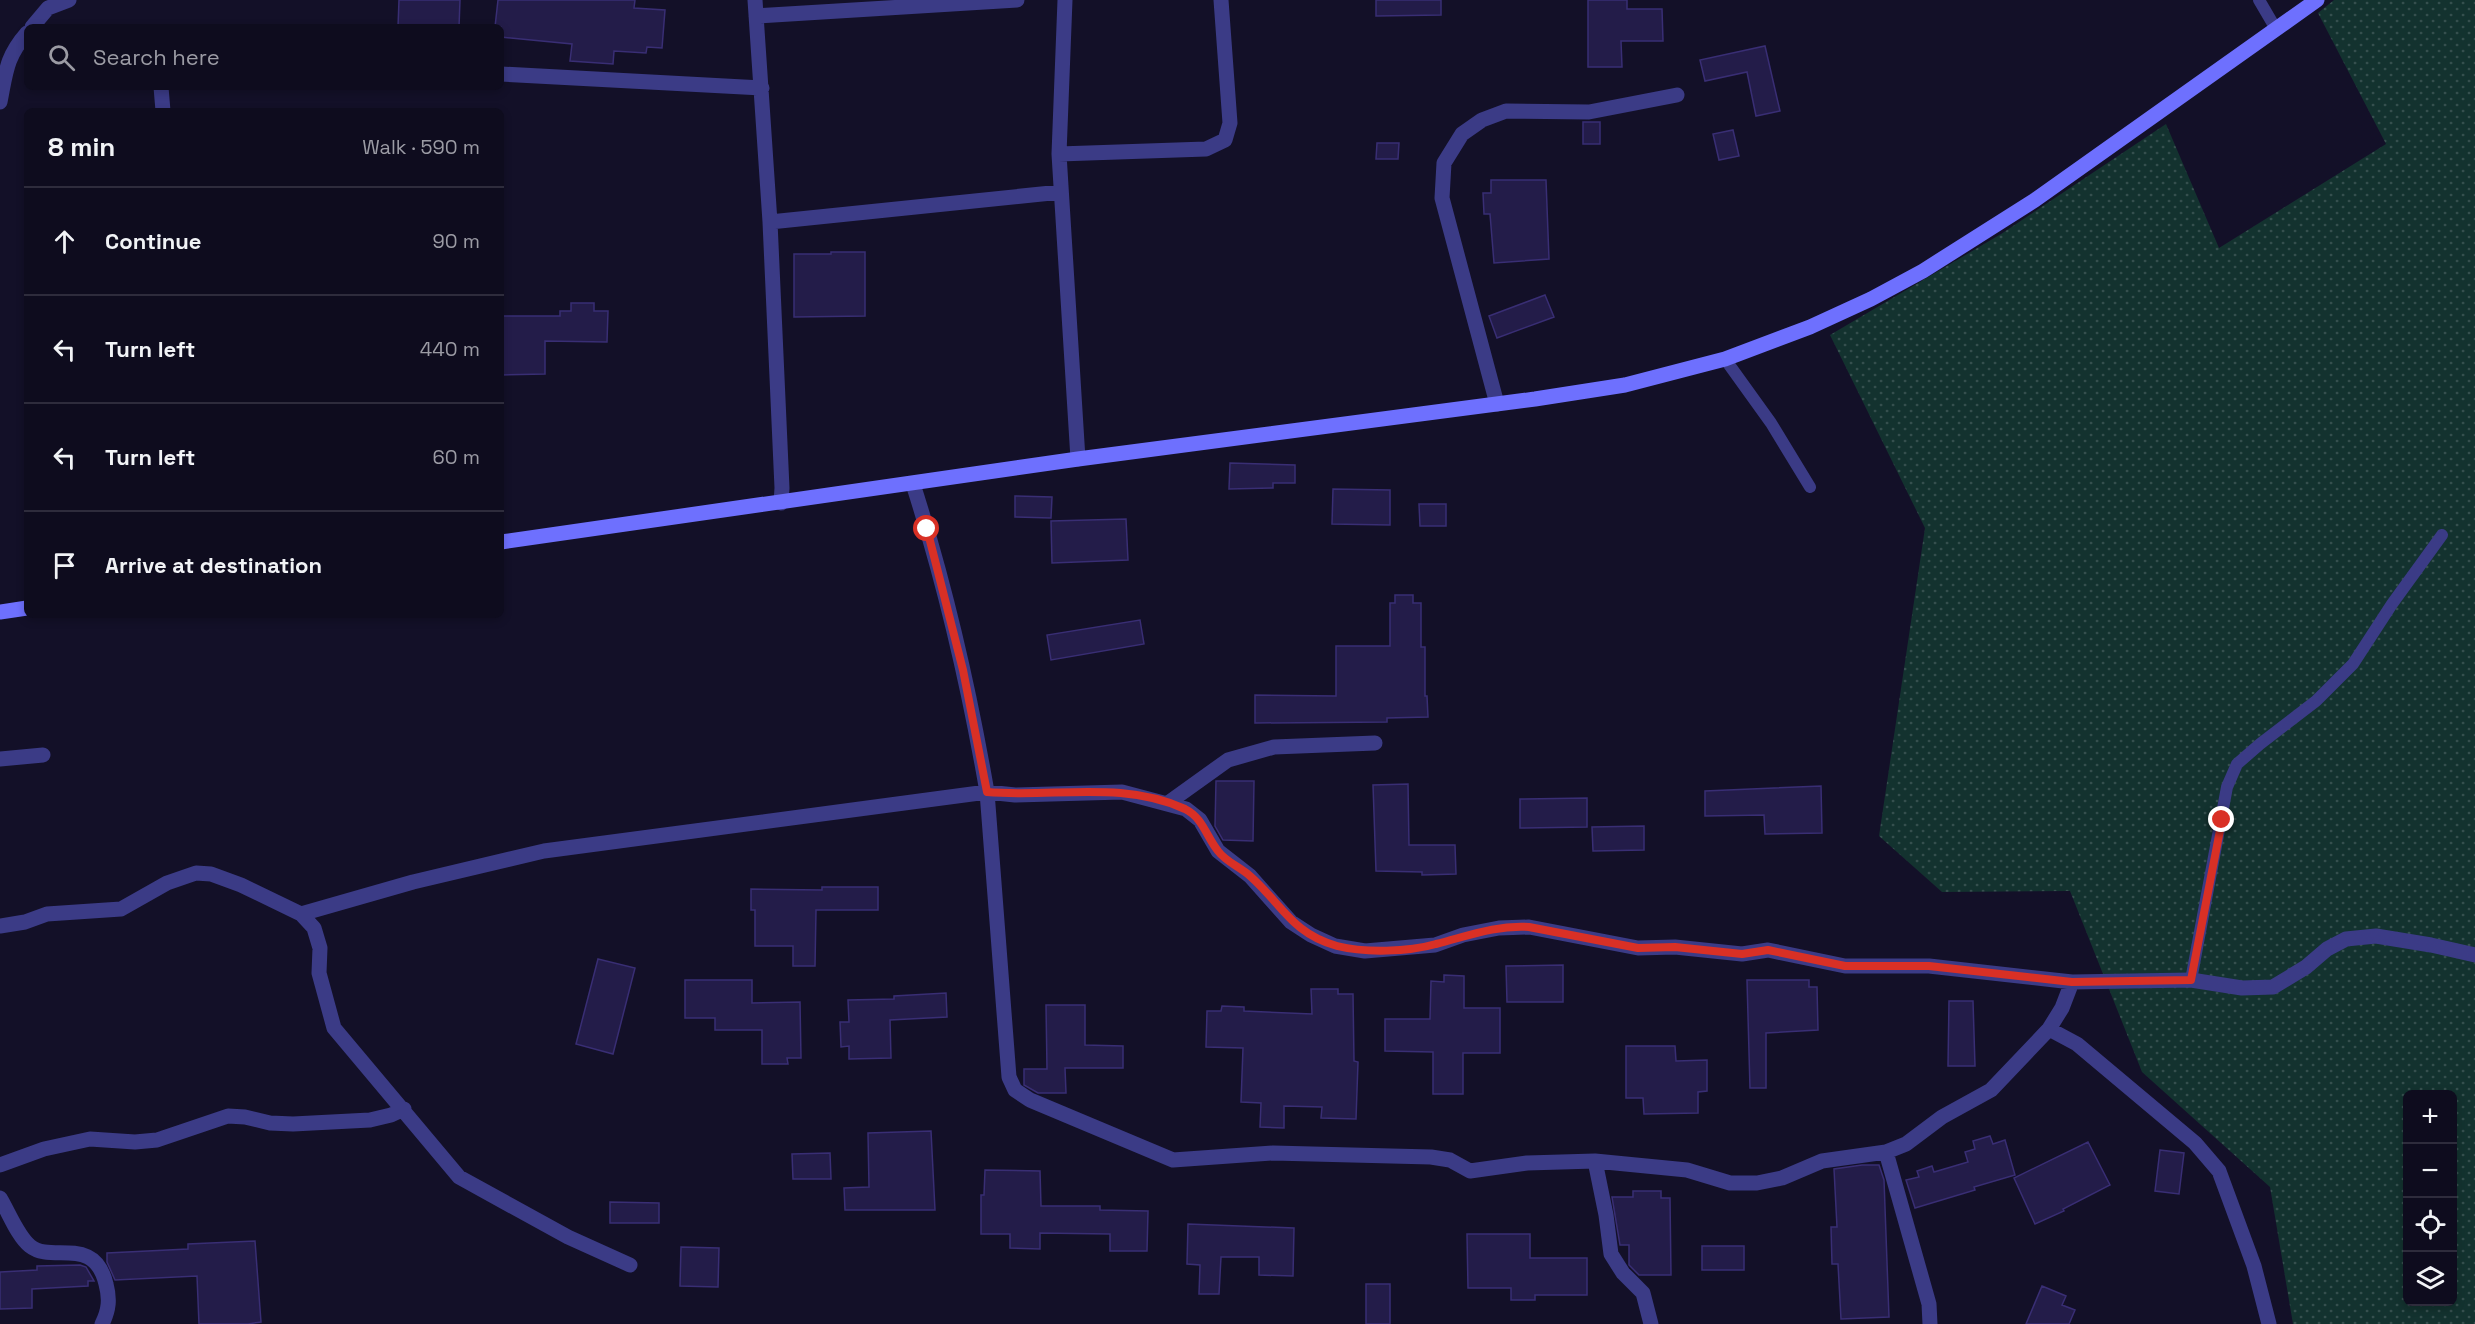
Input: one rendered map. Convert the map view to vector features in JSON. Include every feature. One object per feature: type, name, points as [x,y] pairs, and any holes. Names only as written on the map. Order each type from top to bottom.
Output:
[{"type":"main road","points":[[504,542],[1078,459],[1625,385],[1725,359],[1810,327],[1871,299],[1923,271],[2035,200],[2317,0]]},
{"type":"main road","points":[[0,612],[24,608]]},
{"type":"street","points":[[34,24],[48,4],[69,0]]},
{"type":"street","points":[[755,0],[770,222],[781,502]]},
{"type":"street","points":[[756,16],[1017,0]]},
{"type":"street","points":[[1065,0],[1059,154],[1078,459]]},
{"type":"street","points":[[1059,154],[1206,149],[1224,140],[1230,123],[1221,0]]},
{"type":"street","points":[[0,102],[8,63],[20,49]]},
{"type":"street","points":[[504,74],[762,88]]},
{"type":"street","points":[[160,90],[163,108]]},
{"type":"street","points":[[1497,404],[1442,198],[1444,163],[1462,134],[1482,120],[1506,111],[1589,112],[1677,95]]},
{"type":"street","points":[[770,222],[1061,192]]},
{"type":"street","points":[[913,484],[927,529],[963,670],[987,792],[1009,1077],[1015,1090],[1030,1100],[1173,1160],[1273,1153],[1431,1157],[1450,1160],[1470,1171],[1527,1163],[1595,1161],[1687,1170],[1730,1183],[1757,1183],[1782,1178],[1822,1161],[1886,1152],[1906,1144],[1942,1117],[1991,1090],[2049,1029],[2062,1008],[2072,982]]},
{"type":"street","points":[[1168,803],[1228,760],[1274,747],[1375,742]]},
{"type":"street","points":[[0,759],[43,755]]},
{"type":"street","points":[[301,914],[413,882],[544,851],[987,792],[1014,795],[1122,792],[1186,809],[1200,820],[1218,851],[1250,876],[1291,922],[1311,935],[1335,946],[1365,951],[1435,945],[1463,935],[1522,926],[1638,948],[1675,947],[1742,954],[1768,950],[1845,966],[1929,966],[2072,982],[2191,980],[2242,988],[2272,987],[2306,967],[2327,949],[2346,939],[2376,936],[2475,955]]},
{"type":"street","points":[[0,926],[25,922],[55,913],[121,909],[167,883],[196,873],[211,874],[241,885],[301,914],[314,928],[320,948],[319,973],[334,1028],[459,1177],[568,1237],[630,1265]]},
{"type":"street","points":[[2049,1029],[2077,1044],[2195,1143],[2219,1171],[2254,1266],[2269,1324]]},
{"type":"street","points":[[0,1165],[44,1149],[90,1139],[135,1142],[157,1140],[228,1116],[245,1116],[270,1123],[293,1124],[370,1120],[404,1109]]},
{"type":"street","points":[[1886,1152],[1929,1304],[1930,1324]]},
{"type":"street","points":[[1595,1161],[1611,1254],[1623,1273],[1642,1293],[1651,1324]]},
{"type":"street","points":[[0,1198],[29,1246],[41,1251],[76,1253],[96,1261],[104,1274],[109,1304],[102,1324]]},
{"type":"lane","points":[[2259,0],[2276,29]]},
{"type":"lane","points":[[1725,359],[1771,423],[1810,488]]},
{"type":"lane","points":[[2191,980],[2227,787],[2237,764],[2316,701],[2353,664],[2392,604],[2442,535]]},
{"type":"green space","points":[[2334,0],[2475,0],[2475,1324],[2293,1324],[2270,1187],[2142,1072],[2070,891],[1942,892],[1879,836],[1925,528],[1830,335],[2001,234],[2166,124],[2219,248],[2386,144],[2318,13]]},
{"type":"building","points":[[399,0],[460,0],[459,24],[398,24]]},
{"type":"building","points":[[498,0],[635,0],[634,8],[665,10],[662,48],[647,47],[646,53],[614,51],[613,64],[570,61],[572,44],[504,37],[504,24],[495,24]]},
{"type":"building","points":[[1376,0],[1441,0],[1441,15],[1376,16]]},
{"type":"building","points":[[1588,0],[1627,0],[1627,9],[1662,9],[1663,41],[1621,41],[1622,67],[1588,67]]},
{"type":"building","points":[[1765,46],[1780,111],[1756,116],[1747,72],[1705,81],[1700,60]]},
{"type":"building","points":[[1583,122],[1600,122],[1600,144],[1583,144]]},
{"type":"building","points":[[1733,130],[1739,156],[1719,160],[1713,134]]},
{"type":"building","points":[[1377,143],[1399,143],[1398,159],[1376,159]]},
{"type":"building","points":[[1491,180],[1546,180],[1549,259],[1494,263],[1490,214],[1484,214],[1483,193],[1491,193]]},
{"type":"building","points":[[831,252],[865,252],[865,316],[794,317],[794,254],[831,254]]},
{"type":"building","points":[[1545,295],[1554,317],[1497,338],[1489,316]]},
{"type":"building","points":[[571,303],[594,303],[594,311],[608,311],[607,342],[545,341],[545,374],[504,375],[504,316],[560,316],[560,311],[571,311]]},
{"type":"building","points":[[1230,463],[1295,465],[1295,483],[1273,483],[1273,488],[1229,489]]},
{"type":"building","points":[[1333,489],[1390,490],[1390,525],[1332,524]]},
{"type":"building","points":[[1015,496],[1052,497],[1051,518],[1015,517]]},
{"type":"building","points":[[1419,504],[1446,504],[1446,526],[1420,526]]},
{"type":"building","points":[[1126,519],[1128,560],[1052,563],[1051,521]]},
{"type":"building","points":[[1395,595],[1413,595],[1413,603],[1421,603],[1421,647],[1425,647],[1425,696],[1427,696],[1428,717],[1387,718],[1387,722],[1255,723],[1255,695],[1336,696],[1336,646],[1390,646],[1390,603],[1395,603]]},
{"type":"building","points":[[1140,620],[1144,644],[1051,660],[1047,635]]},
{"type":"building","points":[[1216,781],[1254,781],[1253,841],[1223,840],[1215,826]]},
{"type":"building","points":[[1408,784],[1409,845],[1455,845],[1456,874],[1422,875],[1422,872],[1376,871],[1373,785]]},
{"type":"building","points":[[1821,786],[1822,833],[1765,834],[1764,815],[1705,816],[1705,791]]},
{"type":"building","points":[[1587,798],[1587,827],[1520,828],[1520,799]]},
{"type":"building","points":[[1644,826],[1644,850],[1593,851],[1592,827]]},
{"type":"building","points":[[822,887],[878,887],[878,910],[816,910],[815,966],[793,966],[793,946],[755,946],[755,910],[751,910],[751,889],[822,890]]},
{"type":"building","points":[[598,959],[635,968],[613,1054],[576,1044]]},
{"type":"building","points":[[1563,965],[1563,1002],[1507,1002],[1506,966]]},
{"type":"building","points":[[1444,975],[1464,976],[1464,1008],[1500,1008],[1500,1053],[1463,1053],[1463,1094],[1433,1094],[1433,1052],[1385,1051],[1385,1019],[1430,1019],[1431,981],[1444,982]]},
{"type":"building","points":[[685,980],[752,980],[752,1003],[800,1002],[801,1058],[787,1058],[788,1064],[762,1064],[762,1030],[715,1030],[715,1018],[685,1018]]},
{"type":"building","points":[[1747,980],[1809,980],[1809,987],[1817,987],[1818,1030],[1766,1033],[1766,1088],[1750,1088]]},
{"type":"building","points":[[1311,989],[1338,989],[1338,994],[1353,994],[1354,1061],[1358,1062],[1356,1119],[1321,1118],[1322,1107],[1284,1106],[1284,1128],[1260,1127],[1261,1103],[1241,1102],[1243,1048],[1206,1047],[1207,1011],[1221,1011],[1222,1006],[1244,1007],[1244,1011],[1312,1014]]},
{"type":"building","points":[[946,993],[947,1017],[890,1020],[891,1058],[849,1059],[849,1046],[841,1047],[840,1022],[849,1022],[848,1000],[894,999],[894,996]]},
{"type":"building","points":[[1949,1001],[1973,1001],[1975,1066],[1948,1066]]},
{"type":"building","points":[[1046,1005],[1085,1005],[1085,1045],[1123,1046],[1123,1068],[1065,1068],[1066,1093],[1038,1093],[1024,1085],[1024,1069],[1047,1069]]},
{"type":"building","points":[[1626,1046],[1675,1046],[1676,1061],[1707,1060],[1707,1091],[1698,1092],[1698,1113],[1644,1114],[1643,1098],[1626,1098]]},
{"type":"building","points":[[931,1131],[935,1210],[845,1210],[844,1188],[869,1187],[868,1133]]},
{"type":"building","points":[[1990,1136],[1993,1144],[2005,1140],[2015,1175],[1915,1208],[1906,1180],[1919,1177],[1917,1171],[1932,1166],[1934,1172],[1968,1162],[1965,1152],[1975,1149],[1973,1141]]},
{"type":"building","points":[[2088,1142],[2110,1185],[2063,1209],[2064,1211],[2035,1224],[2014,1178]]},
{"type":"building","points":[[2160,1150],[2184,1153],[2179,1194],[2155,1191]]},
{"type":"building","points":[[830,1153],[831,1179],[793,1179],[792,1154]]},
{"type":"building","points":[[1879,1165],[1884,1180],[1889,1317],[1841,1319],[1838,1264],[1832,1264],[1831,1227],[1837,1227],[1834,1169]]},
{"type":"building","points":[[985,1170],[1040,1171],[1041,1206],[1100,1206],[1100,1210],[1148,1211],[1147,1251],[1110,1251],[1110,1234],[1040,1233],[1040,1249],[1010,1248],[1010,1234],[981,1234],[981,1195],[984,1195]]},
{"type":"building","points":[[1633,1191],[1661,1191],[1661,1198],[1670,1198],[1671,1275],[1639,1275],[1629,1265],[1629,1245],[1620,1245],[1612,1197],[1633,1197]]},
{"type":"building","points":[[610,1202],[659,1203],[659,1223],[610,1223]]},
{"type":"building","points":[[1188,1224],[1294,1228],[1293,1276],[1259,1275],[1259,1257],[1221,1257],[1219,1294],[1199,1294],[1200,1265],[1187,1264]]},
{"type":"building","points":[[1467,1234],[1530,1234],[1530,1258],[1587,1258],[1587,1295],[1535,1295],[1535,1300],[1511,1300],[1511,1288],[1468,1288]]},
{"type":"building","points":[[255,1241],[261,1322],[248,1324],[199,1324],[197,1276],[115,1280],[107,1262],[107,1253],[188,1249],[188,1244]]},
{"type":"building","points":[[1702,1246],[1744,1246],[1744,1270],[1702,1270]]},
{"type":"building","points":[[681,1247],[719,1248],[718,1287],[680,1286]]},
{"type":"building","points":[[80,1265],[86,1267],[94,1281],[88,1281],[88,1286],[32,1289],[32,1308],[0,1309],[0,1272],[37,1270],[37,1266]]},
{"type":"building","points":[[1366,1284],[1390,1284],[1390,1324],[1366,1324]]},
{"type":"building","points":[[2042,1286],[2066,1296],[2062,1305],[2075,1310],[2069,1324],[2026,1324]]},
{"type":"route","points":[[927,529],[963,670],[987,792],[1014,795],[1122,792],[1186,809],[1200,820],[1218,851],[1234,866],[1250,876],[1291,922],[1311,935],[1335,946],[1365,951],[1401,949],[1435,945],[1463,935],[1514,926],[1638,948],[1675,947],[1742,954],[1768,950],[1845,966],[1929,966],[2072,982],[2191,980],[2222,820]]}]
